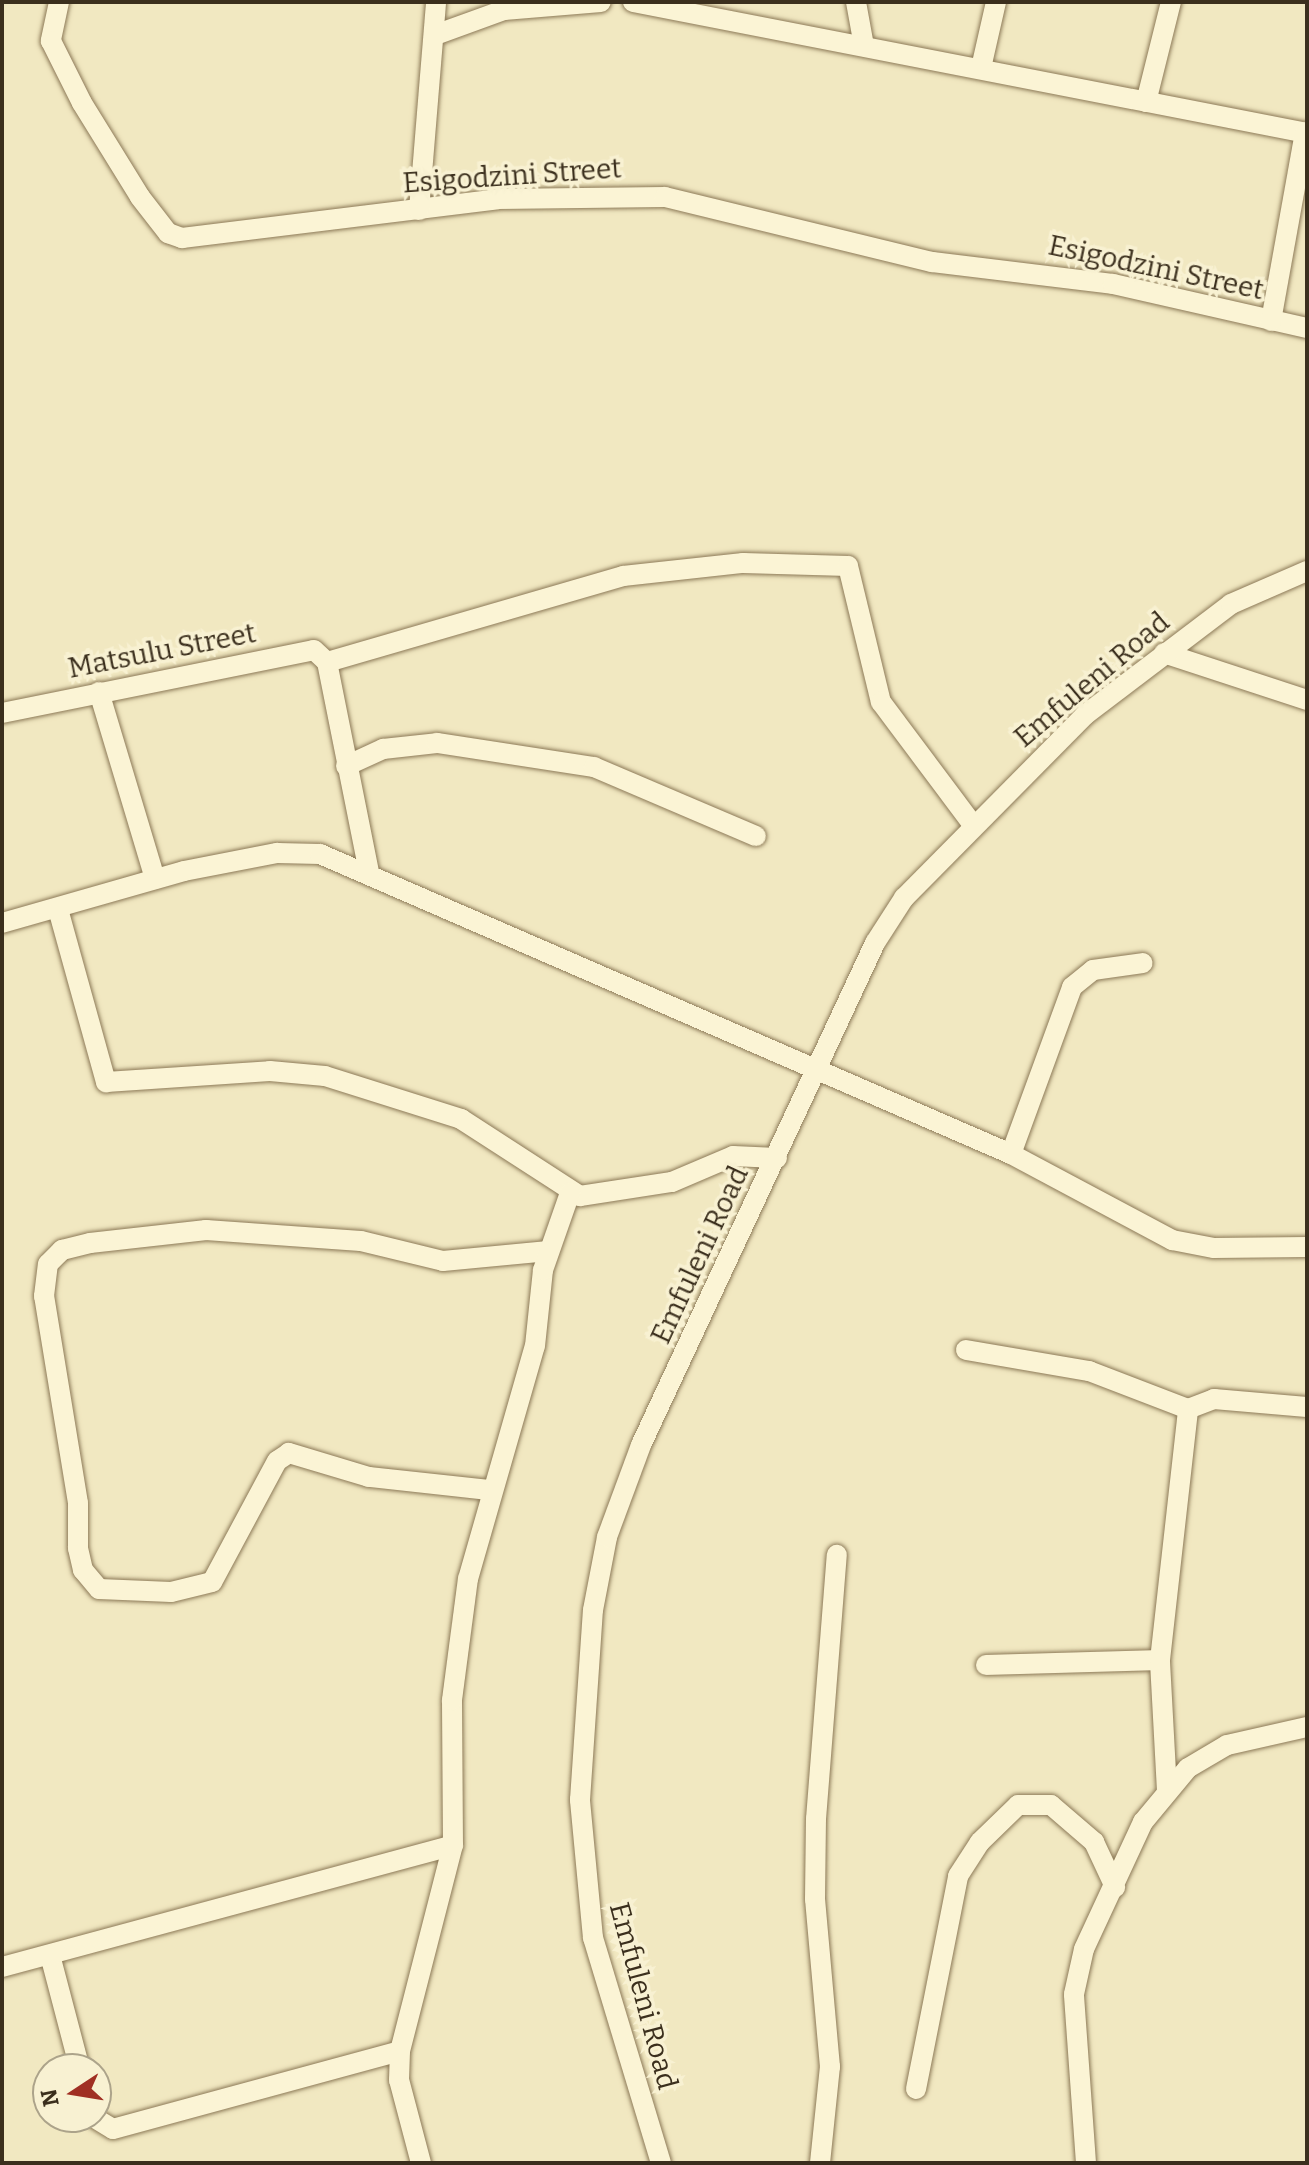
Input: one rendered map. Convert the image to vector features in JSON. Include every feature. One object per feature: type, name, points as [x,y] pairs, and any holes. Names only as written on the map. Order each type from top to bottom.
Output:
[{"type":"street","name":"Esigodzini Street","points":[[59,2],[51,41],[82,103],[168,233],[182,238],[419,210],[607,193],[665,197],[932,262],[1113,284],[1307,328]]},
{"type":"street","points":[[419,210],[436,2]]},
{"type":"street","points":[[435,35],[504,10],[601,2]]},
{"type":"street","points":[[633,2],[694,8],[864,46],[1306,132],[1271,321]]},
{"type":"street","points":[[856,2],[864,46]]},
{"type":"street","points":[[981,68],[996,2]]},
{"type":"street","points":[[1146,102],[1171,2]]},
{"type":"street","points":[[369,873],[327,662],[623,576],[743,563],[848,566],[881,702],[973,825]]},
{"type":"street","name":"Emfuleni Road","points":[[661,2163],[593,1938],[580,1800],[583,1678],[607,1537],[641,1445],[818,1074],[875,943],[904,898],[1085,715],[1231,604],[1307,571]]},
{"type":"street","name":"Matsulu Street","points":[[2,713],[314,650],[327,662]]},
{"type":"street","points":[[1164,653],[1307,700]]},
{"type":"street","points":[[99,692],[155,879]]},
{"type":"street","points":[[346,766],[383,749],[437,743],[594,767],[756,836]]},
{"type":"street","points":[[2,923],[155,879],[293,852],[369,873],[818,1074],[1011,1154],[1172,1240],[1214,1248],[1307,1247]]},
{"type":"street","points":[[58,909],[106,1082],[270,1071],[325,1076],[451,1114],[570,1193],[672,1182],[733,1156],[777,1158]]},
{"type":"street","points":[[1011,1154],[1072,987],[1093,970],[1143,963]]},
{"type":"street","points":[[421,2163],[399,2080],[400,2051],[453,1845],[452,1700],[489,1490],[535,1346],[549,1251],[570,1193]]},
{"type":"street","points":[[489,1490],[369,1477],[289,1453],[277,1461],[212,1582],[171,1592],[99,1589],[83,1570],[78,1548],[78,1503],[44,1296],[48,1264],[62,1250],[90,1243],[206,1230],[361,1241],[443,1261],[549,1251]]},
{"type":"street","points":[[966,1350],[1089,1371],[1188,1409],[1214,1399],[1307,1407]]},
{"type":"street","points":[[1167,1791],[1160,1660],[1188,1409]]},
{"type":"street","points":[[820,2163],[830,2067],[815,1899],[816,1819],[837,1555]]},
{"type":"street","points":[[986,1665],[1160,1660]]},
{"type":"street","points":[[1086,2163],[1074,1994],[1084,1949],[1143,1822],[1167,1791],[1227,1745],[1307,1727]]},
{"type":"street","points":[[916,2089],[958,1876],[980,1842],[1018,1805],[1051,1805],[1094,1842],[1115,1887]]},
{"type":"street","points":[[2,1967],[453,1845]]},
{"type":"street","points":[[50,1955],[76,2053]]},
{"type":"street","points":[[112,2128],[400,2051]]}]
